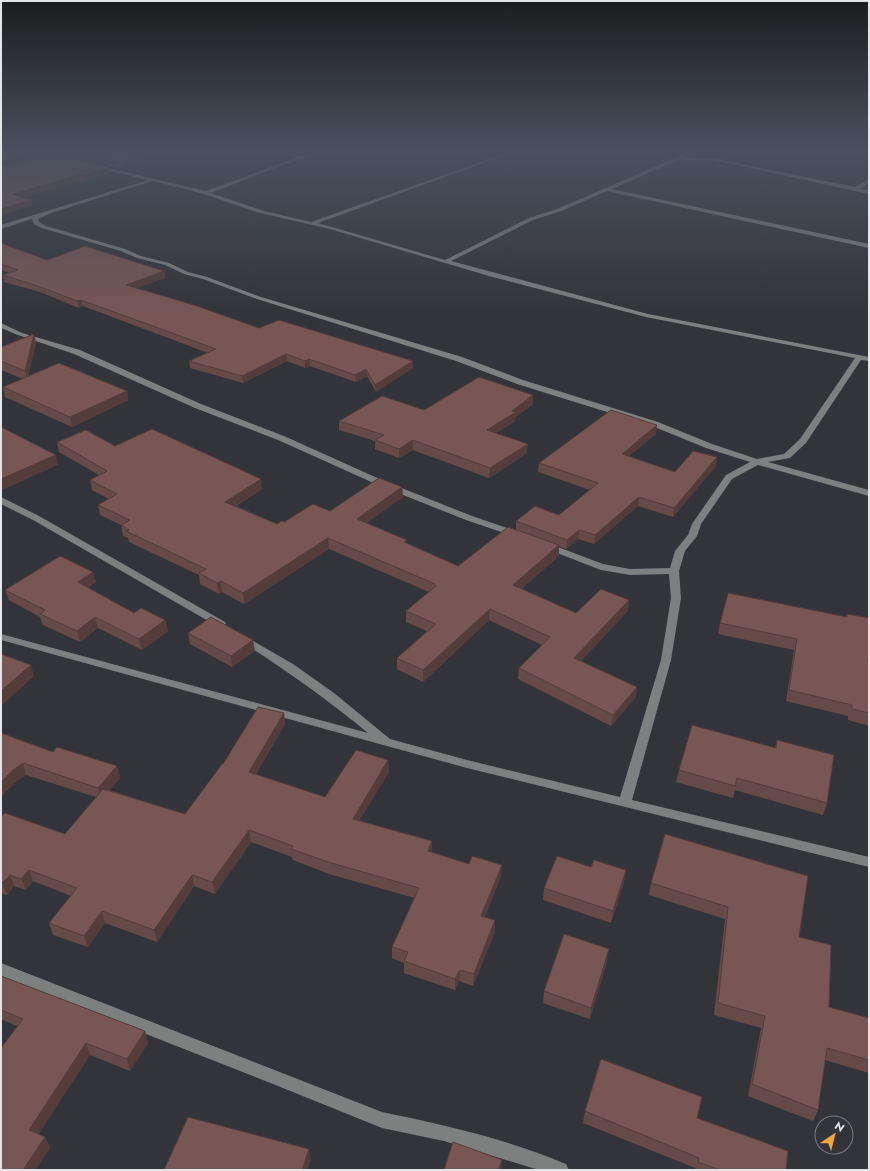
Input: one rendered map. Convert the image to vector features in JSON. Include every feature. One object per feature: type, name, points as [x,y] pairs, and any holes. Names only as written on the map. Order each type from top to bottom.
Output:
[{"type":"street","points":[[1,227],[74,205]]},
{"type":"street","points":[[240,205],[262,212],[313,224],[562,294],[648,316],[869,359]]},
{"type":"street","points":[[313,224],[367,205]]},
{"type":"street","points":[[445,262],[531,219],[570,205]]},
{"type":"street","points":[[677,205],[869,246]]},
{"type":"street","points":[[38,216],[35,220],[36,223],[44,227],[123,250],[139,257],[167,264],[186,273],[205,278],[259,298],[459,359],[520,382],[655,424],[709,446],[757,462],[869,493]]},
{"type":"street","points":[[1,325],[20,334],[77,352],[198,406],[281,438],[381,483],[469,518],[522,536]]},
{"type":"street","points":[[625,803],[666,660],[676,598],[674,571],[680,551],[692,536],[697,524],[729,477],[757,462],[787,456],[803,441],[859,357]]},
{"type":"street","points":[[1,500],[138,575],[234,632],[289,667],[330,696],[387,742]]},
{"type":"street","points":[[536,542],[602,567],[630,572],[674,571]]},
{"type":"street","points":[[1,637],[467,764],[625,803],[771,836],[869,862]]},
{"type":"street","points":[[1,970],[282,1079],[382,1120],[444,1133],[533,1160],[560,1170]]},
{"type":"building","points":[[1,205],[16,205],[1,209]]},
{"type":"building","points":[[1,243],[47,260],[85,246],[164,271],[126,285],[194,305],[259,328],[279,320],[413,361],[375,385],[366,369],[355,375],[309,359],[305,361],[286,354],[242,376],[189,361],[216,349],[81,300],[77,301],[38,286],[3,275],[18,270],[1,264]]},
{"type":"building","points":[[34,334],[25,371],[1,361],[1,347]]},
{"type":"building","points":[[59,363],[127,391],[70,417],[3,387]]},
{"type":"building","points":[[479,377],[533,395],[512,411],[516,412],[487,430],[528,444],[490,468],[413,440],[399,449],[375,440],[384,435],[339,421],[382,396],[424,410]]},
{"type":"building","points":[[611,410],[657,425],[622,454],[675,472],[693,451],[717,457],[674,508],[639,497],[595,535],[579,530],[567,540],[516,521],[535,506],[559,515],[598,483],[539,463]]},
{"type":"building","points":[[1,427],[56,455],[1,479]]},
{"type":"building","points":[[152,429],[261,479],[225,502],[277,524],[281,521],[284,522],[313,504],[330,511],[379,478],[402,487],[357,519],[407,540],[404,542],[458,566],[508,527],[559,545],[513,585],[576,613],[601,589],[629,600],[574,658],[637,687],[613,715],[519,668],[550,637],[490,609],[423,670],[397,658],[436,624],[406,611],[436,586],[435,584],[328,538],[243,593],[221,581],[217,583],[199,573],[206,569],[126,531],[129,530],[121,525],[130,520],[98,505],[117,494],[90,480],[107,471],[57,442],[86,430],[115,446]]},
{"type":"building","points":[[60,556],[93,572],[78,582],[134,613],[141,608],[165,620],[139,639],[95,617],[77,631],[40,614],[45,610],[5,590]]},
{"type":"building","points":[[728,593],[847,617],[847,614],[869,618],[869,713],[852,709],[852,705],[789,690],[797,639],[720,623]]},
{"type":"building","points":[[211,617],[253,640],[231,656],[188,633]]},
{"type":"building","points":[[1,654],[31,665],[1,691]]},
{"type":"building","points":[[258,707],[284,713],[249,772],[325,797],[356,750],[388,760],[353,819],[432,841],[428,851],[469,864],[472,856],[502,865],[481,916],[495,920],[474,974],[460,970],[455,979],[404,961],[408,952],[392,947],[419,888],[328,862],[291,849],[293,846],[249,830],[212,882],[192,875],[154,930],[102,911],[84,936],[49,923],[77,888],[29,870],[21,879],[10,875],[1,883],[1,816],[5,813],[65,834],[103,789],[185,814],[223,764]]},
{"type":"building","points":[[692,725],[776,748],[777,740],[834,755],[827,803],[737,778],[735,786],[679,770]]},
{"type":"building","points":[[1,733],[53,752],[57,747],[117,766],[98,788],[23,763],[13,770],[1,782]]},
{"type":"building","points":[[665,834],[808,876],[799,937],[831,945],[829,1007],[869,1018],[869,1060],[827,1048],[818,1110],[752,1084],[765,1016],[718,1003],[728,907],[651,883]]},
{"type":"building","points":[[557,856],[591,867],[594,860],[626,870],[613,911],[544,888]]},
{"type":"building","points":[[564,934],[609,949],[591,1008],[544,991]]},
{"type":"building","points":[[1,976],[145,1031],[127,1059],[86,1043],[29,1130],[45,1137],[23,1170],[1,1170],[1,1048],[23,1019],[1,1010]]},
{"type":"building","points":[[601,1059],[702,1097],[697,1118],[788,1151],[786,1170],[720,1170],[698,1162],[699,1158],[585,1111]]},
{"type":"building","points":[[188,1117],[309,1149],[302,1170],[164,1170]]},
{"type":"building","points":[[453,1142],[502,1160],[498,1170],[444,1170]]}]
